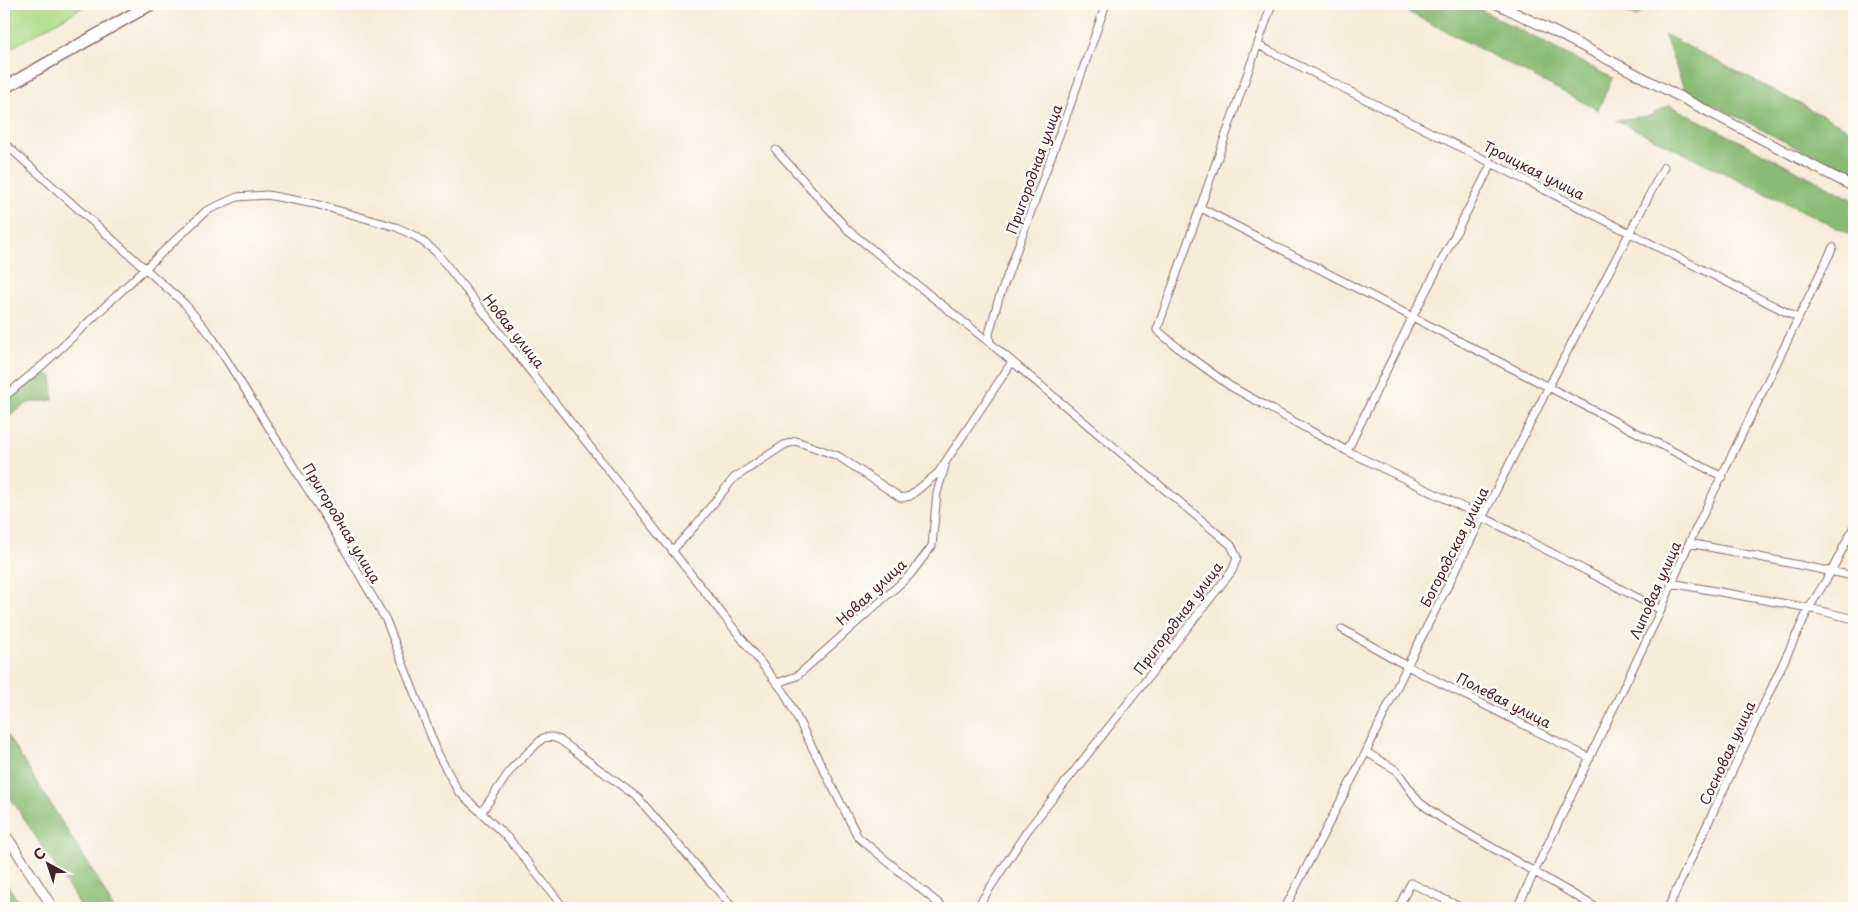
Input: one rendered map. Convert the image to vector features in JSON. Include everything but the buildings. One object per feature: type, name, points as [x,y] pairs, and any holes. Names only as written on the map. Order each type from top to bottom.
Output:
[{"type":"main road","points":[[4,88],[151,4]]},
{"type":"street","name":"Пригородная улица","points":[[990,343],[989,334],[998,301],[1106,4]]},
{"type":"street","points":[[1272,4],[1158,330],[1183,352],[1230,386],[1347,451],[1483,517],[1661,610]]},
{"type":"street","points":[[1497,4],[1555,32],[1854,187]]},
{"type":"street","name":"Троицкая улица","points":[[1258,45],[1798,318]]},
{"type":"street","name":"Пригородная улица","points":[[4,143],[185,304],[212,337],[334,531],[386,620],[438,754],[458,791],[509,839],[564,908]]},
{"type":"street","name":"Пригородная улица","points":[[776,150],[848,230],[990,343],[1231,545],[1237,558],[1232,571],[1027,831],[977,908]]},
{"type":"street","points":[[1347,451],[1413,316],[1492,163]]},
{"type":"street","name":"Богородская улица","points":[[1285,908],[1366,752],[1407,666],[1548,388],[1664,167]]},
{"type":"street","name":"Новая улица","points":[[4,397],[44,364],[206,211],[237,197],[268,196],[315,204],[396,227],[417,237],[436,252],[784,692],[858,836],[944,908]]},
{"type":"street","points":[[1201,208],[1722,477]]},
{"type":"street","name":"Липовая улица","points":[[1517,908],[1661,610],[1689,543],[1833,247]]},
{"type":"street","points":[[672,551],[734,478],[784,445],[796,441],[838,456],[902,498],[910,496],[938,473],[1012,362]]},
{"type":"street","name":"Новая улица","points":[[777,683],[797,676],[910,575],[932,546],[937,493],[946,461]]},
{"type":"street","name":"Сосновая улица","points":[[1668,908],[1809,608],[1831,572],[1854,526]]},
{"type":"street","points":[[1689,543],[1854,576]]},
{"type":"street","points":[[1671,583],[1809,608],[1854,619]]},
{"type":"street","name":"Полевая улица","points":[[1342,629],[1407,666],[1590,758]]},
{"type":"street","points":[[481,813],[512,768],[543,738],[552,737],[560,740],[638,798],[733,908]]},
{"type":"street","points":[[1366,752],[1396,770],[1419,802],[1441,818],[1597,908]]},
{"type":"street","points":[[4,832],[53,908]]},
{"type":"street","points":[[1398,908],[1410,883],[1462,908]]},
{"type":"green space","points":[[4,4],[88,4],[4,52]]},
{"type":"green space","points":[[1393,4],[1470,4],[1612,78],[1598,110]]},
{"type":"green space","points":[[1609,4],[1650,4],[1636,17]]},
{"type":"green space","points":[[1664,34],[1854,132],[1854,178],[1684,89]]},
{"type":"green space","points":[[1669,105],[1854,200],[1854,236],[1616,120],[1649,116]]},
{"type":"green space","points":[[40,372],[52,376],[53,400],[28,403],[4,419],[4,399]]},
{"type":"green space","points":[[4,730],[97,878],[113,908],[82,908],[4,788]]},
{"type":"green space","points":[[4,879],[22,908],[4,908]]}]
